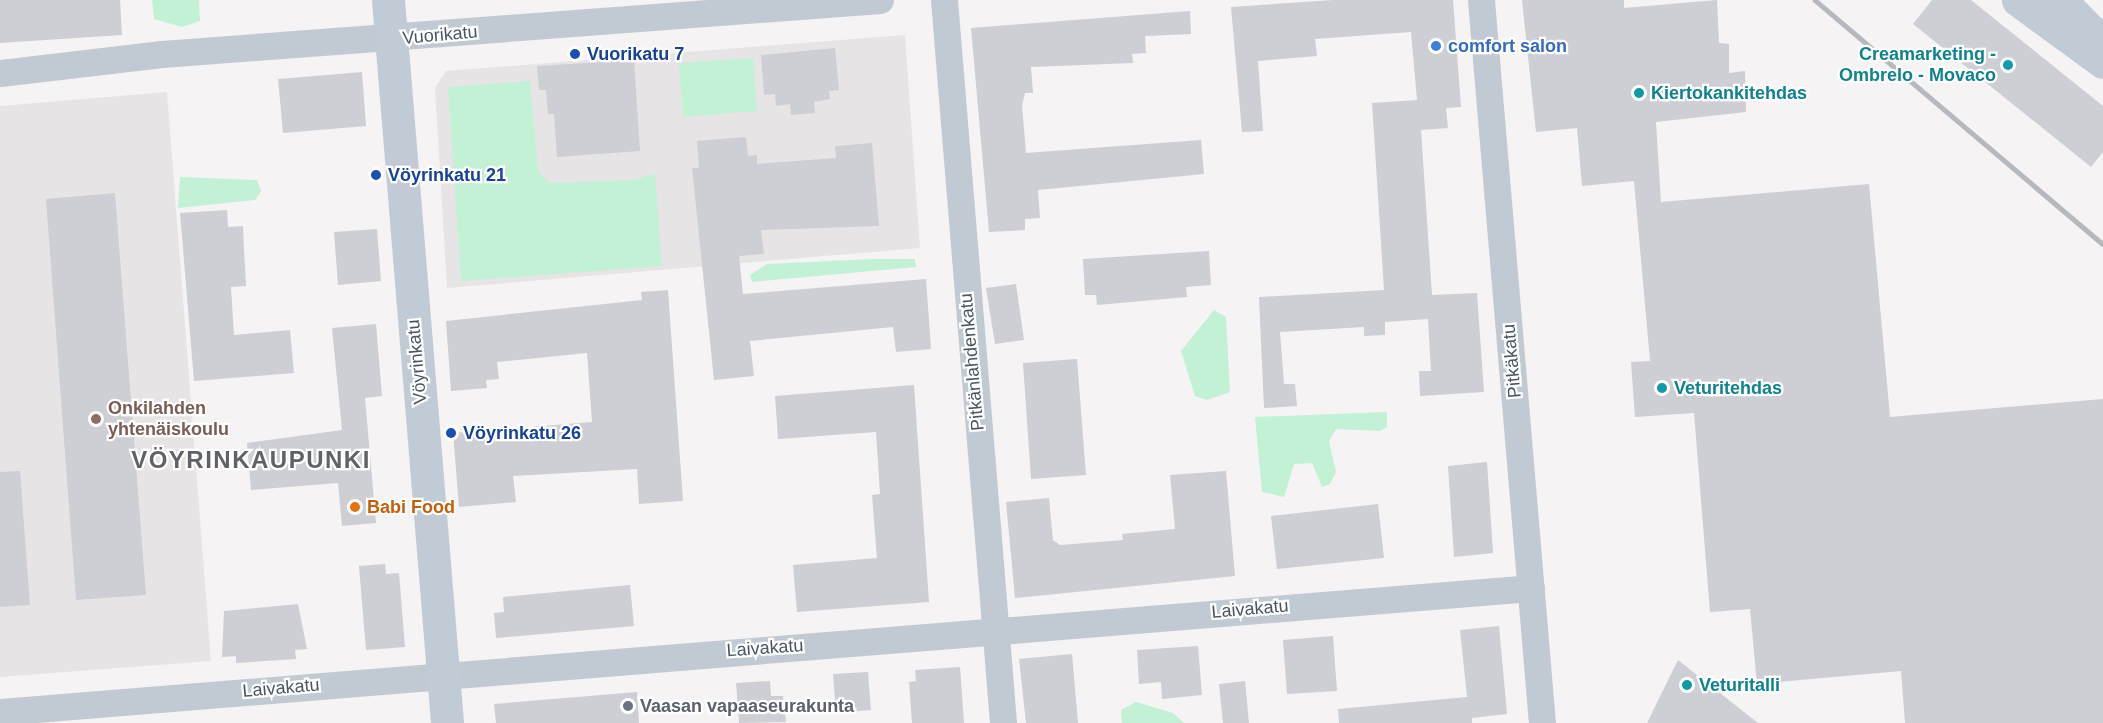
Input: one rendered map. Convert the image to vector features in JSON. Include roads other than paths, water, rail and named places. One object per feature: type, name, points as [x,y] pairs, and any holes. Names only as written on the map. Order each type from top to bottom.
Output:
[{"type":"main road","name":"Vöyrinkatu","points":[[388,0],[447,723]]},
{"type":"main road","points":[[2018,0],[2103,62]]},
{"type":"main road","points":[[2060,0],[2103,43]]},
{"type":"street","name":"Vuorikatu","points":[[0,73],[137,61],[162,54],[391,39],[880,0]]},
{"type":"street","name":"Pitkänlahdenkatu","points":[[944,0],[1003,723]]},
{"type":"street","name":"Pitkäkatu","points":[[1481,0],[1542,723]]},
{"type":"street","name":"Laivakatu","points":[[0,712],[1531,588]]},
{"type":"railway","points":[[1815,0],[2103,244]]},
{"type":"place","name":"comfort salon","points":[[1436,46]]},
{"type":"place","name":"Vuorikatu 7","points":[[575,54]]},
{"type":"place","name":"Creamarketing - Ombrelo - Movaco","points":[[2008,65]]},
{"type":"place","name":"Kiertokankitehdas","points":[[1639,93]]},
{"type":"place","name":"Vöyrinkatu 21","points":[[376,175]]},
{"type":"place","name":"Veturitehdas","points":[[1662,388]]},
{"type":"place","name":"Onkilahden yhtenäiskoulu","points":[[96,419]]},
{"type":"place","name":"Vöyrinkatu 26","points":[[451,433]]},
{"type":"place","name":"Babi Food","points":[[355,507]]},
{"type":"place","name":"Veturitalli","points":[[1687,685]]},
{"type":"place","name":"Vaasan vapaaseurakunta","points":[[628,706]]},
{"type":"district","name":"VÖYRINKAUPUNKI","points":[[251,460]]}]
